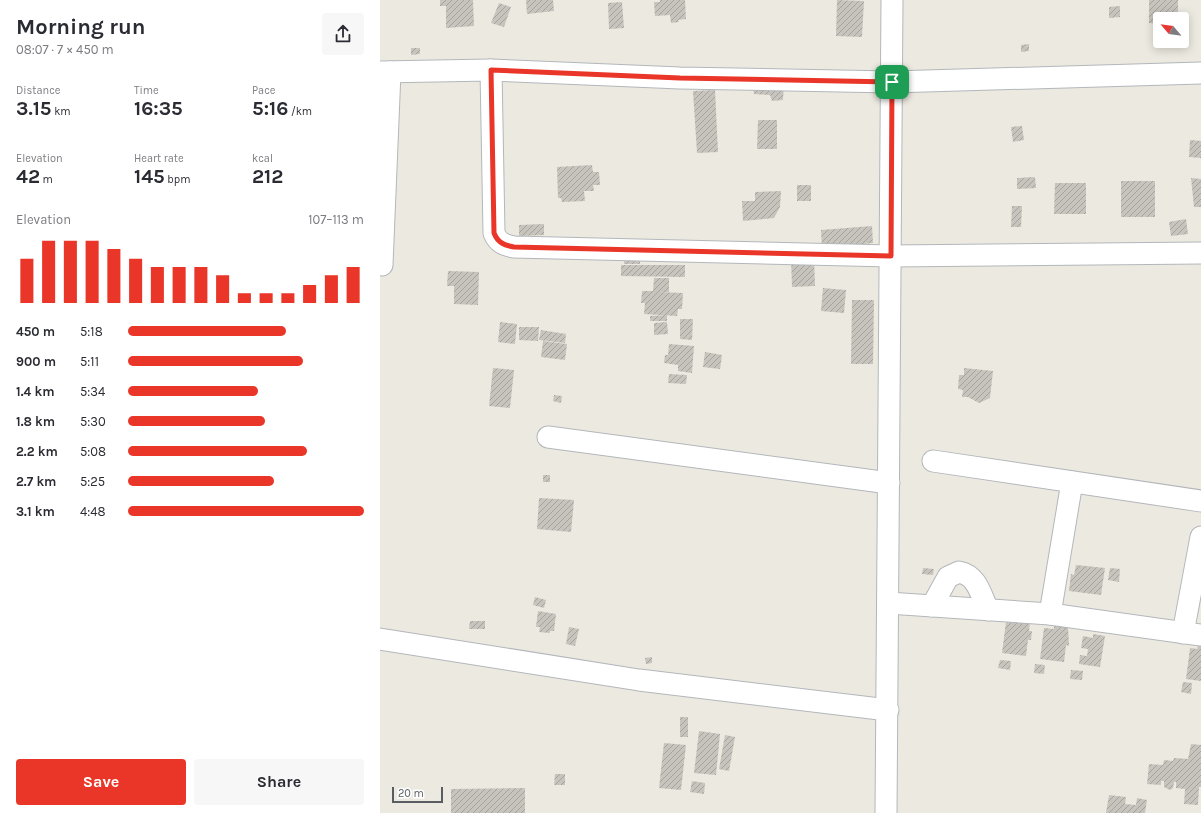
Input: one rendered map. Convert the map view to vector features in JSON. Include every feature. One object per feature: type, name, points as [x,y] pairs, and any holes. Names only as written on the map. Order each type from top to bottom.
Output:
[{"type":"street","points":[[886,813],[888,710],[892,0]]},
{"type":"street","points":[[491,70],[494,233],[498,241],[504,245],[514,247],[891,256],[1201,253]]},
{"type":"street","points":[[382,265],[385,72],[491,70],[680,78],[892,82],[1201,73]]},
{"type":"street","points":[[548,437],[889,483]]},
{"type":"street","points":[[933,461],[1201,501]]},
{"type":"street","points":[[1050,614],[1072,482]]},
{"type":"street","points":[[888,603],[1050,614],[1192,634],[1201,537]]},
{"type":"street","points":[[932,606],[948,577],[959,572],[967,573],[974,580],[988,610]]},
{"type":"street","points":[[380,640],[639,680],[888,710]]},
{"type":"building","points":[[440,0],[473,0],[474,26],[446,28],[446,6],[440,6]]},
{"type":"building","points":[[526,0],[553,0],[554,11],[527,14]]},
{"type":"building","points":[[660,0],[685,0],[686,19],[671,23],[670,15],[655,16],[654,2],[660,2]]},
{"type":"building","points":[[837,0],[864,1],[862,37],[836,36]]},
{"type":"building","points":[[1149,0],[1178,0],[1178,12],[1153,12],[1153,23],[1149,23]]},
{"type":"building","points":[[622,2],[624,28],[609,29],[608,3]]},
{"type":"building","points":[[499,3],[511,7],[504,27],[491,23]]},
{"type":"building","points":[[1120,6],[1120,17],[1109,18],[1109,7]]},
{"type":"building","points":[[1029,44],[1029,51],[1021,52],[1021,45]]},
{"type":"building","points":[[411,48],[420,48],[420,54],[411,55]]},
{"type":"building","points":[[752,81],[784,81],[783,100],[772,101],[770,95],[754,94]]},
{"type":"building","points":[[715,90],[718,152],[697,153],[693,91]]},
{"type":"building","points":[[758,120],[777,120],[777,149],[757,149]]},
{"type":"building","points":[[1022,126],[1024,140],[1013,142],[1011,127]]},
{"type":"building","points":[[1190,140],[1201,141],[1201,158],[1189,157]]},
{"type":"building","points":[[592,165],[593,172],[599,172],[600,185],[593,185],[594,191],[584,191],[585,201],[562,202],[561,198],[558,198],[557,167]]},
{"type":"building","points":[[1035,177],[1036,188],[1017,189],[1017,178]]},
{"type":"building","points":[[1191,178],[1201,179],[1201,207],[1194,207]]},
{"type":"building","points":[[1121,181],[1155,181],[1155,217],[1121,217]]},
{"type":"building","points":[[1055,183],[1086,183],[1086,214],[1054,214]]},
{"type":"building","points":[[797,185],[811,185],[811,201],[797,201]]},
{"type":"building","points":[[781,191],[780,207],[774,218],[743,221],[742,201],[755,201],[755,192]]},
{"type":"building","points":[[1012,206],[1022,206],[1021,227],[1011,227]]},
{"type":"building","points":[[1186,219],[1188,234],[1171,236],[1169,222]]},
{"type":"building","points":[[544,224],[544,235],[519,236],[519,225]]},
{"type":"building","points":[[872,226],[873,243],[822,248],[821,230]]},
{"type":"building","points":[[624,253],[640,253],[640,264],[624,264]]},
{"type":"building","points":[[814,258],[815,286],[792,287],[791,259]]},
{"type":"building","points":[[621,265],[685,265],[685,277],[621,276]]},
{"type":"building","points":[[448,271],[479,272],[478,305],[454,304],[454,286],[447,286]]},
{"type":"building","points":[[654,278],[669,278],[669,292],[659,292],[683,293],[682,309],[678,309],[677,316],[644,314],[645,303],[641,303],[642,291],[653,291]]},
{"type":"building","points":[[823,288],[846,290],[844,313],[821,311]]},
{"type":"building","points":[[852,300],[874,300],[873,364],[851,364]]},
{"type":"building","points":[[667,315],[667,321],[650,321],[650,316]]},
{"type":"building","points":[[680,319],[693,319],[692,340],[680,339]]},
{"type":"building","points":[[500,322],[517,324],[515,344],[498,342]]},
{"type":"building","points":[[667,322],[668,334],[654,335],[654,323]]},
{"type":"building","points":[[519,327],[539,327],[538,341],[519,340]]},
{"type":"building","points":[[541,330],[566,334],[565,343],[539,340]]},
{"type":"building","points":[[543,341],[567,344],[565,360],[541,357]]},
{"type":"building","points":[[669,344],[694,346],[692,373],[678,371],[678,365],[664,363],[665,355],[668,355]]},
{"type":"building","points":[[705,352],[722,355],[720,369],[703,367]]},
{"type":"building","points":[[493,368],[514,370],[510,408],[489,406]]},
{"type":"building","points":[[964,368],[993,371],[990,398],[979,403],[968,397],[962,397],[963,390],[958,389],[959,375],[964,375]]},
{"type":"building","points":[[669,374],[687,375],[686,384],[668,383]]},
{"type":"building","points":[[554,395],[562,396],[561,403],[553,401]]},
{"type":"building","points":[[543,475],[550,475],[550,482],[543,482]]},
{"type":"building","points":[[539,498],[574,500],[571,532],[537,529]]},
{"type":"building","points":[[1076,565],[1105,568],[1101,595],[1069,591],[1071,574],[1074,575]]},
{"type":"building","points":[[923,568],[934,569],[933,575],[922,574]]},
{"type":"building","points":[[1110,568],[1120,569],[1119,582],[1108,580]]},
{"type":"building","points":[[535,597],[546,600],[544,608],[533,605]]},
{"type":"building","points":[[538,611],[556,614],[554,631],[550,631],[550,633],[539,632],[540,627],[536,627]]},
{"type":"building","points":[[1016,620],[1030,622],[1029,631],[1032,631],[1031,640],[1028,640],[1026,656],[1002,653],[1006,622],[1016,623]]},
{"type":"building","points":[[470,621],[485,621],[485,629],[469,629]]},
{"type":"building","points":[[1054,626],[1068,627],[1069,646],[1066,645],[1064,662],[1040,659],[1044,628],[1054,629]]},
{"type":"building","points":[[569,627],[579,629],[575,646],[566,644]]},
{"type":"building","points":[[1093,634],[1105,636],[1100,667],[1079,664],[1080,655],[1087,656],[1088,649],[1081,648],[1083,636],[1093,638]]},
{"type":"building","points":[[1198,646],[1201,646],[1201,681],[1186,679],[1190,648],[1197,649]]},
{"type":"building","points":[[652,657],[652,663],[646,664],[645,658]]},
{"type":"building","points":[[1000,660],[1011,661],[1010,670],[998,668]]},
{"type":"building","points":[[1035,664],[1045,665],[1044,674],[1034,673]]},
{"type":"building","points":[[1071,670],[1083,671],[1082,680],[1070,679]]},
{"type":"building","points":[[1183,682],[1192,683],[1191,694],[1181,692]]},
{"type":"building","points":[[680,717],[688,717],[688,737],[680,737]]},
{"type":"building","points":[[699,731],[720,734],[716,775],[694,773]]},
{"type":"building","points":[[725,735],[735,737],[729,771],[719,769]]},
{"type":"building","points":[[664,743],[686,745],[681,790],[659,788]]},
{"type":"building","points":[[1191,744],[1201,745],[1201,787],[1199,787],[1198,805],[1184,804],[1185,789],[1176,788],[1176,782],[1174,782],[1173,788],[1170,790],[1164,787],[1164,781],[1161,781],[1161,785],[1147,784],[1149,764],[1163,765],[1164,760],[1173,761],[1174,758],[1188,759]]},
{"type":"building","points":[[555,774],[565,774],[565,785],[554,785]]},
{"type":"building","points":[[692,781],[705,783],[704,794],[690,792]]},
{"type":"building","points":[[525,788],[525,813],[451,813],[451,789]]},
{"type":"building","points":[[1109,795],[1126,797],[1125,804],[1136,805],[1137,798],[1147,800],[1145,813],[1106,813]]},
{"type":"route","points":[[491,70],[680,78],[892,82],[891,256],[693,250],[514,247],[504,245],[498,241],[494,233],[491,70]]}]
